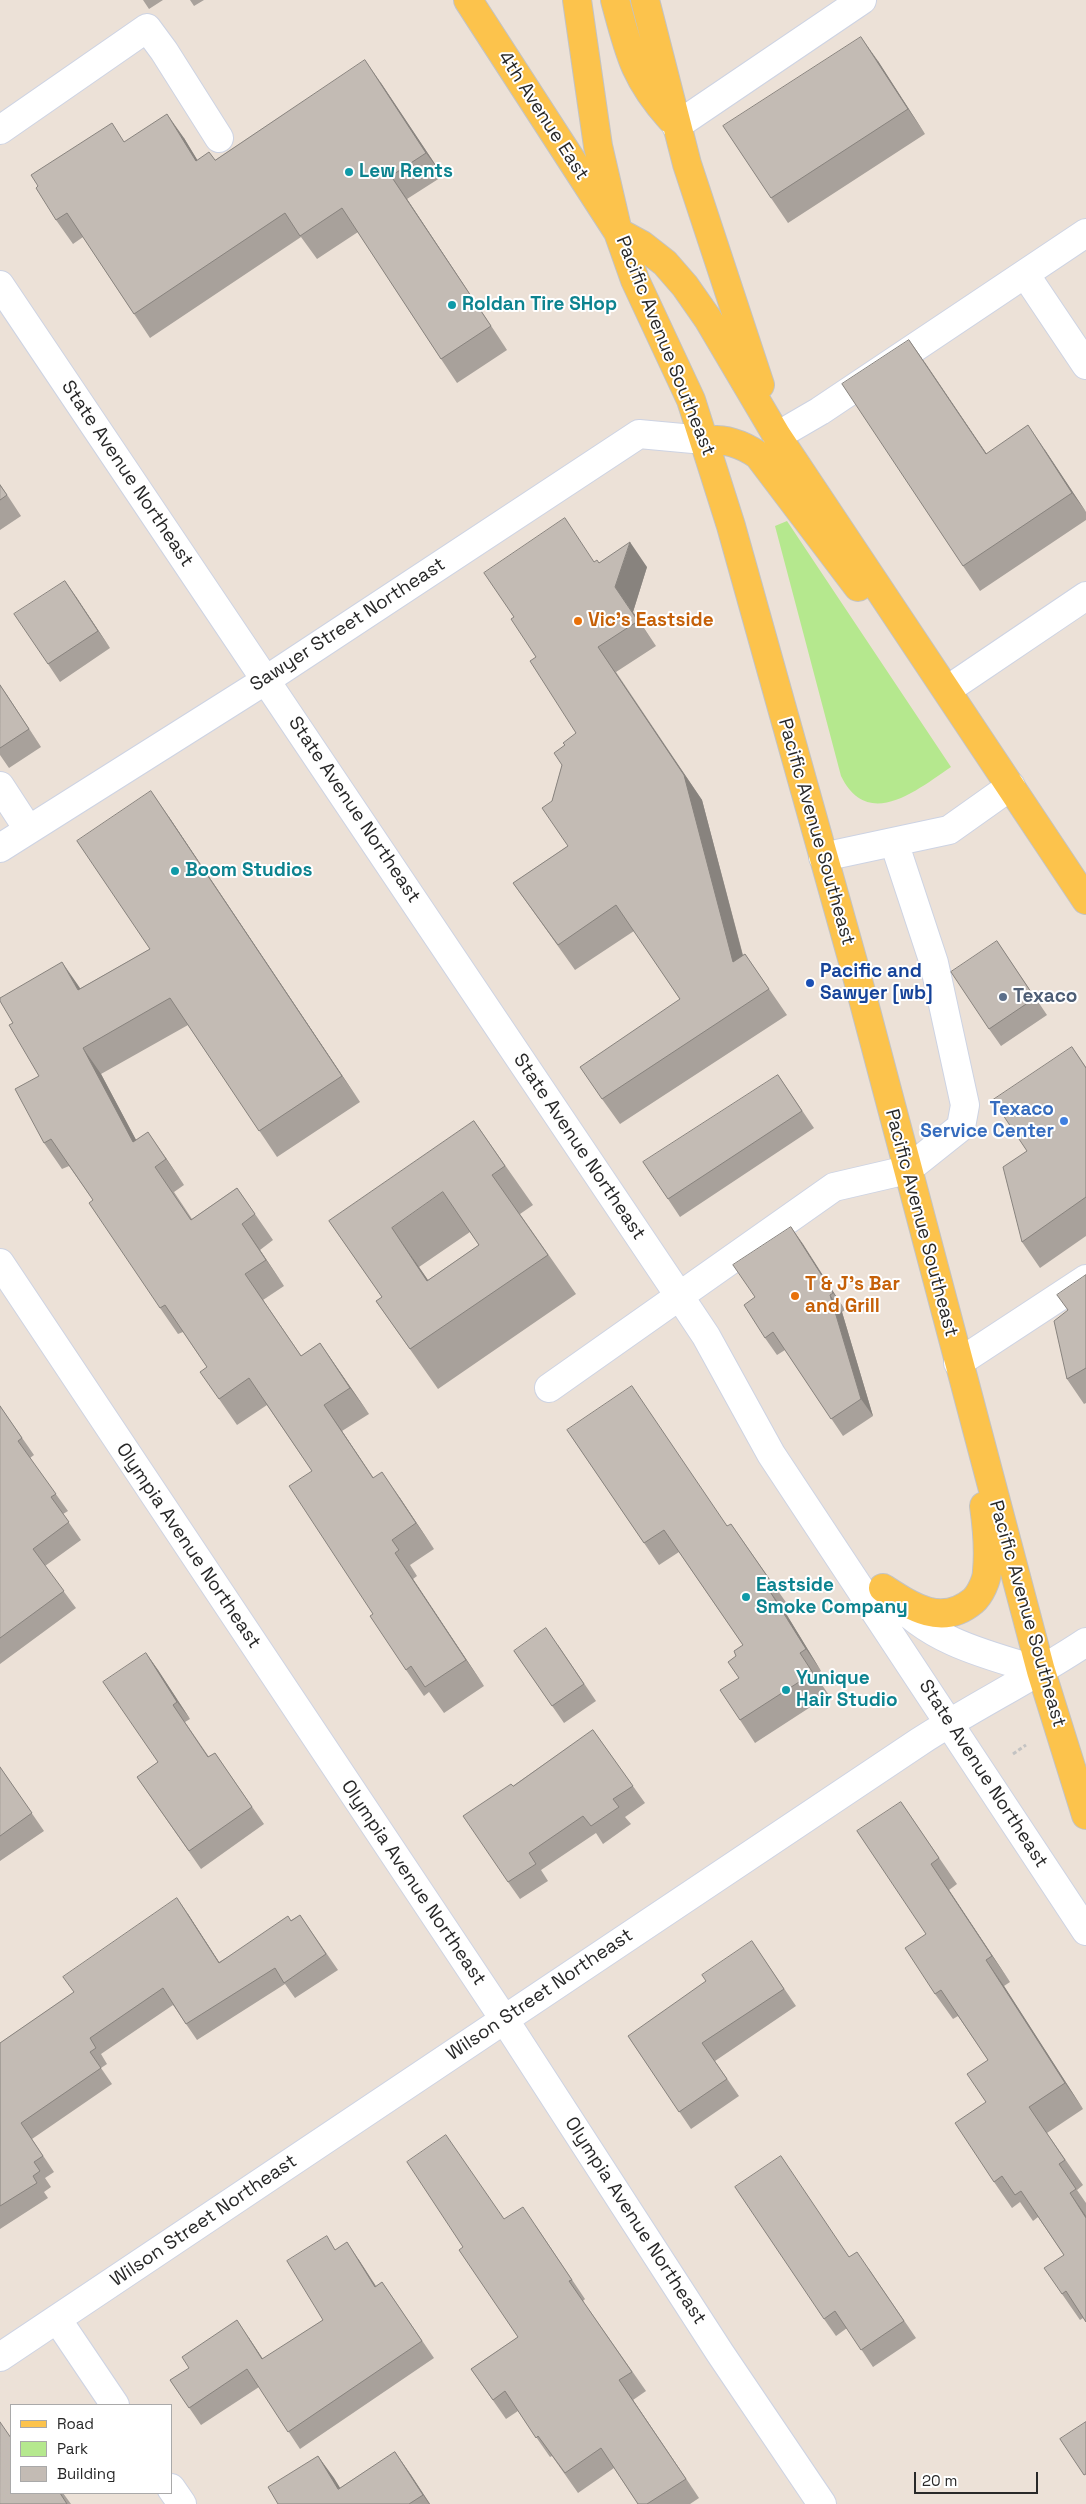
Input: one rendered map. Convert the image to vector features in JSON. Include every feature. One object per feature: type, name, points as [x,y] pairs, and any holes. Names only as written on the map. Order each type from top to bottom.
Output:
[{"type":"main road","name":"4th Avenue East","points":[[468,0],[618,232]]},
{"type":"main road","name":"Pacific Avenue Southeast","points":[[577,0],[598,146],[618,232],[635,280],[691,400],[731,526],[823,857],[1041,1671],[1086,1815]]},
{"type":"main road","points":[[615,0],[636,71],[676,126]]},
{"type":"main road","points":[[645,0],[676,126],[707,227],[777,436]]},
{"type":"main road","points":[[618,232],[642,245],[665,263],[685,286],[708,319],[777,436],[1086,900]]},
{"type":"main road","points":[[704,440],[722,439],[742,445],[758,455],[876,609],[947,690]]},
{"type":"main road","points":[[884,1588],[926,1612],[945,1615],[964,1609],[977,1597],[988,1573],[986,1521],[971,1413]]},
{"type":"street","points":[[676,126],[862,0]]},
{"type":"street","points":[[0,130],[148,28],[219,138]]},
{"type":"street","points":[[777,436],[820,411],[1086,233]]},
{"type":"street","points":[[1025,274],[1086,365]]},
{"type":"street","name":"State Avenue Northeast","points":[[0,285],[706,1336],[789,1447],[884,1588],[905,1614],[935,1634],[1041,1671]]},
{"type":"street","name":"Sawyer Street Northeast","points":[[0,848],[266,680],[639,434],[704,440]]},
{"type":"street","points":[[947,690],[1086,596]]},
{"type":"street","points":[[0,786],[28,829]]},
{"type":"street","points":[[823,857],[949,830],[1011,786]]},
{"type":"street","points":[[549,1388],[834,1187],[907,1170],[961,1127],[965,1105],[934,963],[894,842]]},
{"type":"street","name":"Olympia Avenue Northeast","points":[[0,1263],[504,2019],[720,2353],[822,2504]]},
{"type":"street","points":[[958,1363],[1086,1279]]},
{"type":"street","name":"State Avenue Northeast","points":[[706,1336],[772,1454],[1086,1931]]},
{"type":"street","name":"Wilson Street Northeast","points":[[0,2357],[949,1722],[1041,1671],[1086,1642]]},
{"type":"street","points":[[57,2319],[114,2404]]},
{"type":"street","points":[[172,2489],[182,2504]]},
{"type":"green space","points":[[787,521],[951,767],[923,786],[893,801],[879,803],[865,801],[852,792],[841,776],[775,526]]},
{"type":"building","points":[[861,37],[908,109],[771,198],[723,126]]},
{"type":"building","points":[[365,60],[426,153],[391,176],[491,326],[441,359],[342,208],[300,236],[285,213],[134,314],[67,213],[56,220],[36,188],[38,186],[31,175],[112,123],[124,142],[167,114],[196,161],[209,152],[215,160]]},
{"type":"building","points":[[909,340],[986,454],[1028,425],[1072,493],[963,566],[842,384]]},
{"type":"building","points":[[0,485],[7,495],[0,500]]},
{"type":"building","points":[[565,518],[594,562],[597,560],[599,563],[630,542],[615,587],[638,621],[598,647],[684,775],[733,962],[745,954],[769,989],[602,1099],[580,1067],[680,999],[616,905],[558,945],[513,883],[568,846],[542,808],[552,801],[562,765],[554,753],[576,733],[530,661],[536,657],[511,619],[514,617],[484,573]]},
{"type":"building","points":[[65,581],[98,631],[48,664],[14,614]]},
{"type":"building","points":[[0,685],[29,729],[0,748]]},
{"type":"building","points":[[151,791],[342,1076],[259,1131],[170,998],[83,1048],[133,1142],[148,1132],[166,1159],[155,1167],[191,1220],[237,1188],[255,1214],[242,1224],[266,1260],[245,1274],[301,1356],[320,1343],[350,1388],[324,1405],[373,1478],[382,1472],[416,1523],[392,1540],[399,1550],[395,1553],[466,1660],[425,1687],[411,1666],[406,1670],[370,1616],[373,1614],[289,1486],[312,1471],[249,1378],[219,1399],[200,1372],[207,1367],[165,1305],[160,1308],[89,1203],[93,1200],[51,1139],[44,1143],[15,1089],[39,1076],[9,1025],[13,1023],[0,998],[62,962],[78,990],[150,949],[77,841]]},
{"type":"building","points":[[997,941],[1035,998],[989,1029],[951,972]]},
{"type":"building","points":[[1072,1047],[1086,1068],[1086,1197],[1022,1242],[1003,1167],[1027,1151],[993,1100]]},
{"type":"building","points":[[778,1075],[802,1111],[668,1199],[643,1162]]},
{"type":"building","points":[[474,1121],[505,1166],[492,1175],[548,1255],[410,1349],[376,1301],[382,1297],[329,1221]],"holes":[[[443,1192],[479,1245],[427,1281],[392,1228]]]},
{"type":"building","points":[[791,1227],[833,1293],[830,1295],[861,1399],[831,1419],[773,1332],[765,1338],[744,1305],[755,1297],[733,1265]]},
{"type":"building","points":[[1086,1275],[1086,1368],[1067,1379],[1054,1321],[1068,1310],[1057,1295]]},
{"type":"building","points":[[632,1386],[727,1526],[731,1524],[774,1586],[769,1590],[806,1649],[800,1653],[813,1673],[740,1720],[720,1690],[739,1678],[728,1662],[736,1656],[734,1651],[743,1645],[664,1530],[644,1543],[567,1430]]},
{"type":"building","points":[[0,1406],[22,1438],[18,1441],[56,1494],[51,1497],[69,1522],[33,1549],[64,1591],[0,1638]]},
{"type":"building","points":[[546,1628],[584,1684],[552,1706],[514,1651]]},
{"type":"building","points":[[146,1653],[177,1702],[173,1705],[208,1757],[215,1753],[252,1807],[189,1851],[137,1777],[158,1762],[103,1682]]},
{"type":"building","points":[[593,1730],[633,1786],[613,1799],[619,1807],[591,1826],[583,1816],[529,1853],[536,1864],[508,1882],[463,1816],[511,1784],[513,1786]]},
{"type":"building","points":[[0,1767],[32,1813],[0,1836]]},
{"type":"building","points":[[901,1802],[939,1858],[931,1864],[992,1956],[986,1960],[1065,2083],[1029,2107],[1065,2160],[1059,2164],[1076,2189],[1070,2193],[1086,2218],[1086,2322],[1066,2291],[1062,2294],[1044,2268],[1064,2255],[1021,2191],[1015,2195],[1002,2176],[994,2182],[955,2123],[986,2102],[967,2074],[988,2060],[941,1990],[935,1994],[905,1948],[926,1934],[857,1831]]},
{"type":"building","points":[[177,1898],[219,1963],[288,1916],[291,1921],[300,1915],[326,1954],[284,1983],[275,1968],[186,2024],[163,1988],[90,2038],[96,2048],[90,2052],[101,2068],[21,2123],[43,2156],[34,2162],[40,2171],[33,2176],[37,2183],[0,2206],[0,2043],[74,1992],[63,1977]]},
{"type":"building","points":[[752,1941],[784,1989],[702,2043],[727,2079],[679,2112],[628,2036],[706,1981],[702,1975]]},
{"type":"building","points":[[446,2135],[504,2219],[523,2207],[572,2280],[569,2281],[632,2372],[619,2380],[686,2479],[647,2504],[638,2504],[601,2448],[565,2473],[538,2436],[536,2438],[505,2391],[493,2400],[471,2369],[518,2337],[459,2250],[463,2247],[407,2162]]},
{"type":"building","points":[[781,2156],[849,2257],[857,2252],[904,2321],[861,2350],[835,2311],[824,2319],[735,2187]]},
{"type":"building","points":[[327,2236],[335,2250],[347,2242],[375,2287],[382,2282],[422,2341],[288,2432],[247,2369],[189,2408],[170,2380],[189,2368],[182,2357],[237,2320],[262,2359],[323,2320],[287,2261]]},
{"type":"building","points":[[0,2422],[10,2437],[10,2494],[61,2494],[67,2504],[0,2504]]},
{"type":"building","points":[[1086,2422],[1086,2474],[1084,2475],[1060,2439]]},
{"type":"building","points":[[395,2452],[423,2495],[409,2504],[278,2504],[268,2487],[318,2456],[338,2489]]},
{"type":"place","name":"Lew Rents","points":[[349,172]]},
{"type":"place","name":"Roldan Tire SHop","points":[[452,305]]},
{"type":"place","name":"Vic's Eastside","points":[[578,621]]},
{"type":"place","name":"Boom Studios","points":[[175,871]]},
{"type":"place","name":"Pacific and Sawyer [wb]","points":[[810,983]]},
{"type":"place","name":"Texaco","points":[[1003,997]]},
{"type":"place","name":"Texaco Service Center","points":[[1064,1121]]},
{"type":"place","name":"T & J's Bar and Grill","points":[[795,1296]]},
{"type":"place","name":"Eastside Smoke Company","points":[[746,1597]]},
{"type":"place","name":"Yunique Hair Studio","points":[[786,1690]]}]
